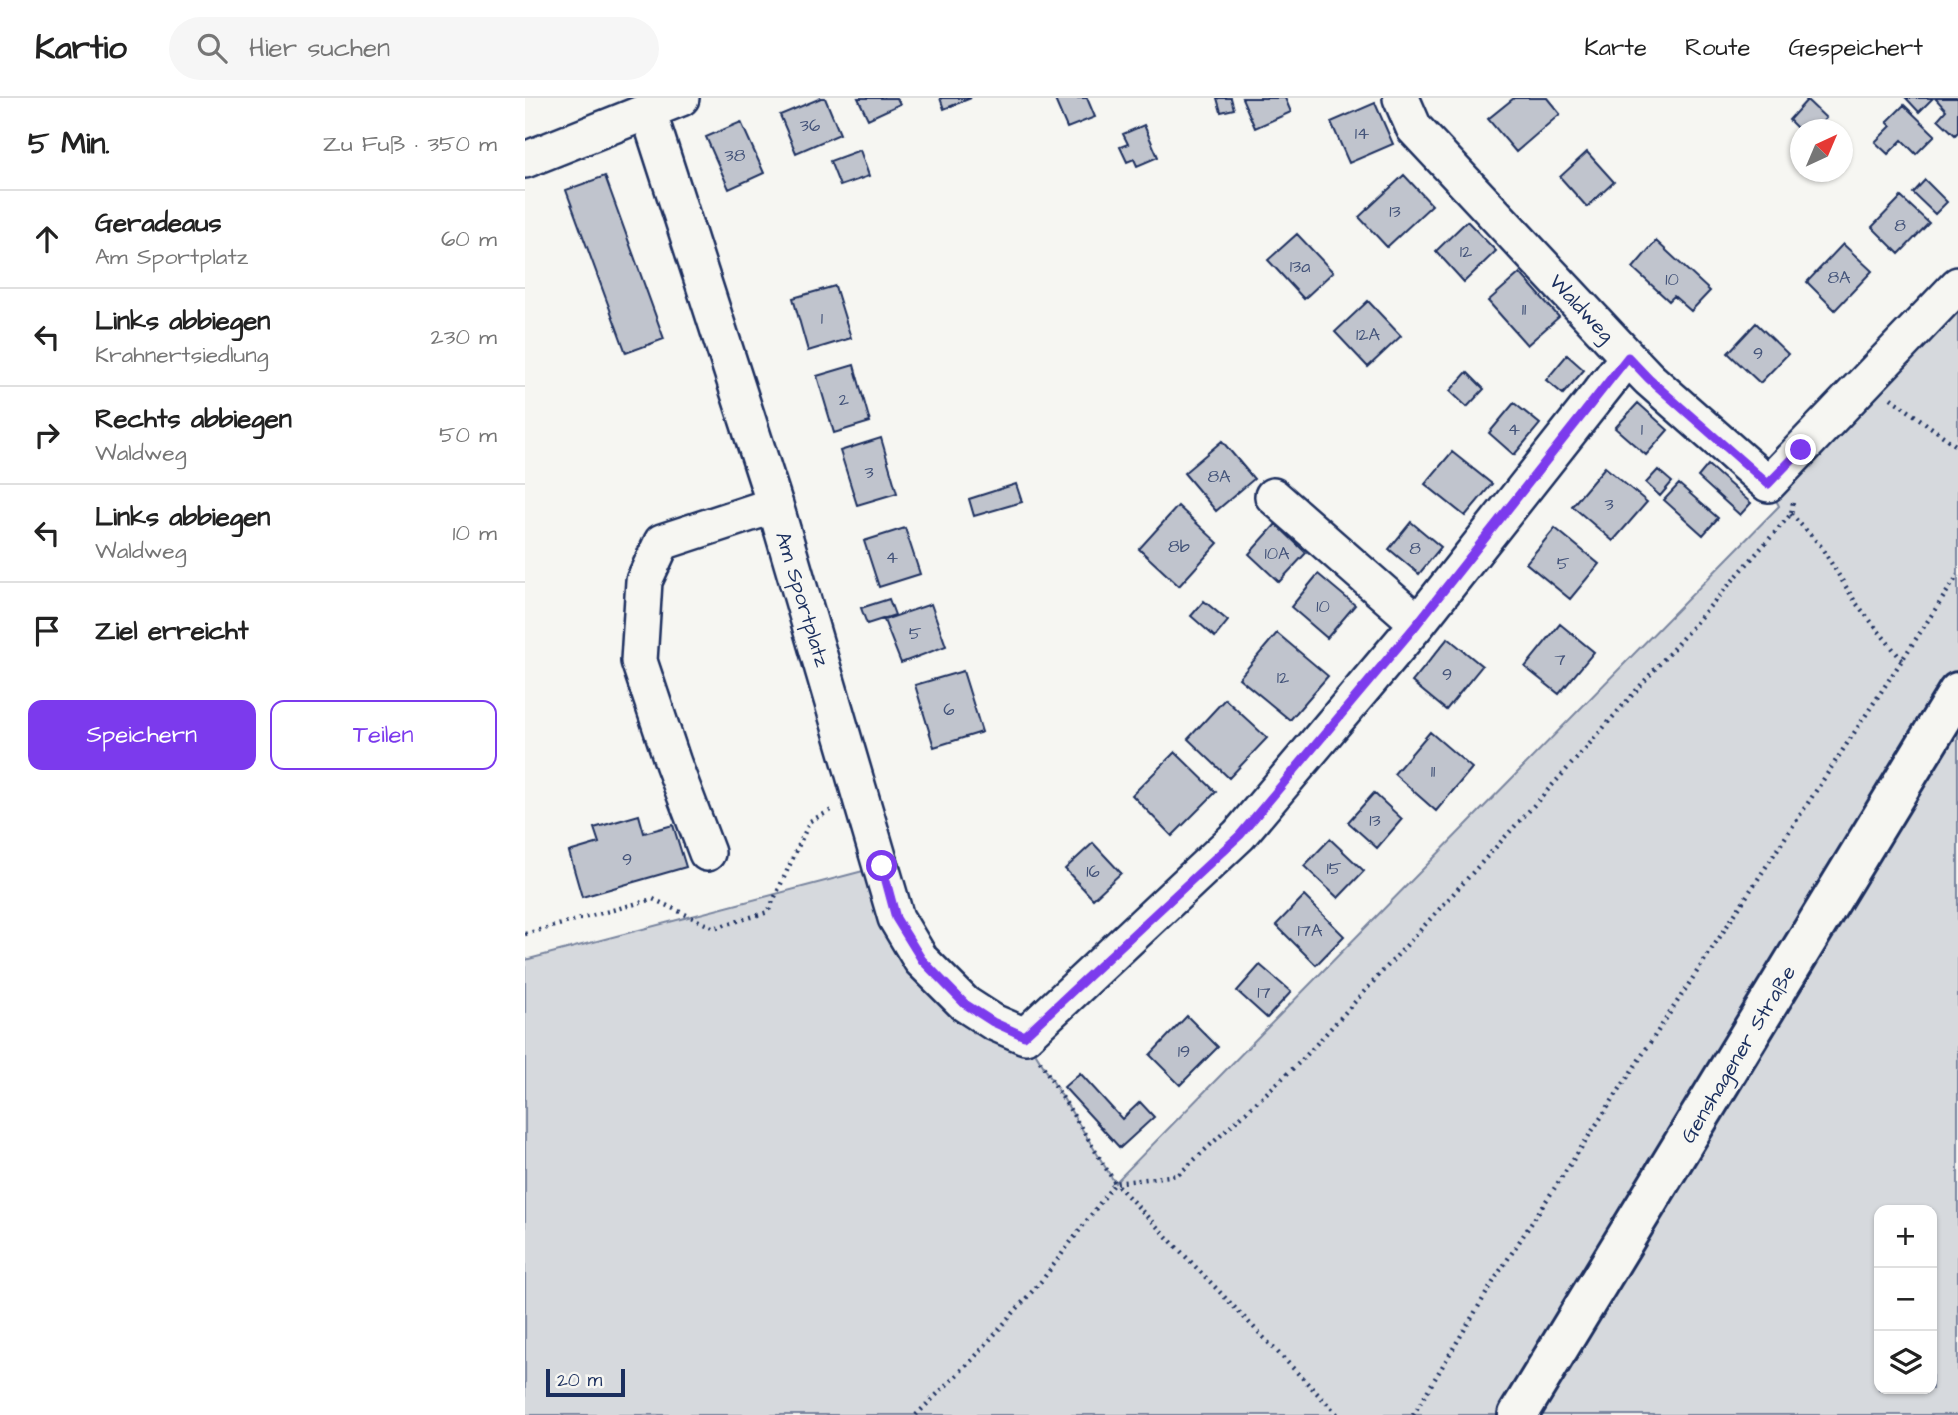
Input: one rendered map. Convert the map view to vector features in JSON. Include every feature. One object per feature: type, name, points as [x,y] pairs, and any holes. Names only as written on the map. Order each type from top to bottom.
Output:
[{"type":"main road","name":"Genshagener Straße","points":[[1518,1415],[1958,692]]},
{"type":"street","points":[[525,160],[681,98]]},
{"type":"street","name":"Waldweg","points":[[1401,98],[1414,128],[1628,357],[1768,484],[1958,285]]},
{"type":"street","name":"Am Sportplatz","points":[[647,111],[775,505],[896,918],[922,960],[965,1004],[993,1022],[1024,1036]]},
{"type":"street","points":[[1024,1036],[1240,835],[1417,624],[1628,357]]},
{"type":"street","points":[[1273,496],[1417,624]]},
{"type":"street","points":[[708,853],[673,764],[639,661],[644,580],[662,542],[775,505]]},
{"type":"path","points":[[1868,380],[1958,447]]},
{"type":"path","points":[[916,1415],[973,1359],[1043,1279],[1115,1183],[1178,1175],[1301,1061],[1577,758],[1791,514],[1801,450]]},
{"type":"path","points":[[1791,514],[1820,545],[1856,603],[1902,660]]},
{"type":"path","points":[[1413,1415],[1505,1262],[1958,575]]},
{"type":"path","points":[[525,934],[653,899],[714,929],[768,912],[810,821],[861,797]]},
{"type":"path","points":[[1024,1036],[1115,1183],[1338,1415]]},
{"type":"shaded area","points":[[1958,285],[1958,1415],[525,1415],[525,960],[882,866],[896,918],[1025,1036],[1115,1183],[1779,506],[1768,484]]},
{"type":"building","points":[[825,98],[840,134],[796,153],[780,115]]},
{"type":"building","points":[[858,98],[897,98],[900,104],[868,119]]},
{"type":"building","points":[[940,98],[971,98],[944,109]]},
{"type":"building","points":[[1087,98],[1095,117],[1067,128],[1055,100]]},
{"type":"building","points":[[1217,98],[1231,98],[1234,109],[1221,112]]},
{"type":"building","points":[[1242,98],[1285,98],[1291,112],[1255,128]]},
{"type":"building","points":[[1514,98],[1547,98],[1560,114],[1516,152],[1488,119]]},
{"type":"building","points":[[1906,98],[1933,98],[1919,112]]},
{"type":"building","points":[[1935,98],[1958,98],[1958,132],[1955,135],[1938,119],[1946,110]]},
{"type":"building","points":[[1807,100],[1826,118],[1790,121]]},
{"type":"building","points":[[1375,103],[1393,144],[1349,163],[1331,122]]},
{"type":"building","points":[[1904,105],[1935,135],[1916,154],[1902,140],[1888,154],[1875,142],[1891,126],[1887,122]]},
{"type":"building","points":[[741,122],[764,173],[729,189],[706,137]]},
{"type":"building","points":[[1144,125],[1158,157],[1137,166],[1134,159],[1127,162],[1120,147],[1128,144],[1123,134]]},
{"type":"building","points":[[860,150],[869,176],[840,186],[830,161]]},
{"type":"building","points":[[1587,152],[1614,182],[1587,207],[1560,177]]},
{"type":"building","points":[[1404,175],[1432,205],[1387,247],[1359,217]]},
{"type":"building","points":[[605,176],[664,339],[626,353],[566,190]]},
{"type":"building","points":[[1925,180],[1947,202],[1935,214],[1913,193]]},
{"type":"building","points":[[1901,197],[1929,223],[1899,254],[1872,227]]},
{"type":"building","points":[[1467,221],[1496,251],[1464,282],[1436,251]]},
{"type":"building","points":[[1297,234],[1333,272],[1304,299],[1268,260]]},
{"type":"building","points":[[1656,241],[1710,291],[1691,311],[1674,296],[1669,301],[1633,268]]},
{"type":"building","points":[[1843,244],[1872,271],[1835,310],[1807,282]]},
{"type":"building","points":[[1520,273],[1559,317],[1527,345],[1488,301]]},
{"type":"building","points":[[835,286],[851,338],[808,351],[793,298]]},
{"type":"building","points":[[1368,301],[1401,336],[1368,367],[1335,332]]},
{"type":"building","points":[[1756,323],[1788,354],[1760,383],[1728,353]]},
{"type":"building","points":[[1567,355],[1584,370],[1563,394],[1546,380]]},
{"type":"building","points":[[854,365],[870,422],[834,433],[817,376]]},
{"type":"building","points":[[1467,372],[1484,389],[1467,407],[1450,391]]},
{"type":"building","points":[[1514,403],[1540,424],[1514,455],[1489,433]]},
{"type":"building","points":[[1638,403],[1668,430],[1646,455],[1615,428]]},
{"type":"building","points":[[881,438],[897,493],[857,505],[840,451]]},
{"type":"building","points":[[1222,441],[1254,479],[1216,511],[1184,473]]},
{"type":"building","points":[[1452,452],[1492,484],[1465,516],[1425,484]]},
{"type":"building","points":[[1708,465],[1751,503],[1740,515],[1698,477]]},
{"type":"building","points":[[1605,467],[1647,502],[1613,541],[1572,506]]},
{"type":"building","points":[[1658,470],[1672,482],[1660,496],[1646,483]]},
{"type":"building","points":[[1016,484],[1022,502],[974,516],[969,499]]},
{"type":"building","points":[[1679,484],[1718,518],[1703,535],[1664,500]]},
{"type":"building","points":[[1178,506],[1218,543],[1179,586],[1139,549]]},
{"type":"building","points":[[1411,522],[1441,547],[1419,574],[1389,549]]},
{"type":"building","points":[[1276,524],[1306,553],[1279,582],[1249,554]]},
{"type":"building","points":[[905,528],[920,574],[879,587],[864,541]]},
{"type":"building","points":[[1555,528],[1599,564],[1570,599],[1526,563]]},
{"type":"building","points":[[1318,574],[1355,605],[1327,638],[1291,607]]},
{"type":"building","points":[[889,599],[895,615],[867,624],[861,608]]},
{"type":"building","points":[[1204,601],[1228,621],[1215,637],[1191,616]]},
{"type":"building","points":[[931,604],[946,646],[901,663],[884,620]]},
{"type":"building","points":[[1560,624],[1594,652],[1559,694],[1525,667]]},
{"type":"building","points":[[1277,633],[1328,676],[1290,720],[1239,678]]},
{"type":"building","points":[[1448,638],[1482,666],[1446,710],[1412,682]]},
{"type":"building","points":[[963,671],[982,732],[934,747],[915,685]]},
{"type":"building","points":[[1225,699],[1267,738],[1229,778],[1188,739]]},
{"type":"building","points":[[1430,732],[1472,768],[1436,811],[1394,774]]},
{"type":"building","points":[[1175,752],[1216,792],[1172,836],[1132,795]]},
{"type":"building","points":[[1374,793],[1402,819],[1377,848],[1348,822]]},
{"type":"building","points":[[639,815],[644,833],[673,825],[686,867],[582,897],[569,852],[599,843],[594,828]]},
{"type":"building","points":[[1330,839],[1364,871],[1338,898],[1304,866]]},
{"type":"building","points":[[1093,843],[1121,873],[1093,899],[1065,869]]},
{"type":"building","points":[[1304,896],[1344,936],[1316,965],[1276,925]]},
{"type":"building","points":[[1260,965],[1291,992],[1267,1018],[1237,991]]},
{"type":"building","points":[[1187,1016],[1218,1047],[1180,1085],[1150,1055]]},
{"type":"building","points":[[1080,1073],[1122,1119],[1140,1102],[1154,1117],[1120,1148],[1064,1087]]},
{"type":"route","points":[[882,866],[896,918],[922,960],[965,1004],[993,1022],[1024,1036],[1240,835],[1417,624],[1628,357],[1649,379],[1768,484],[1801,450]]}]
